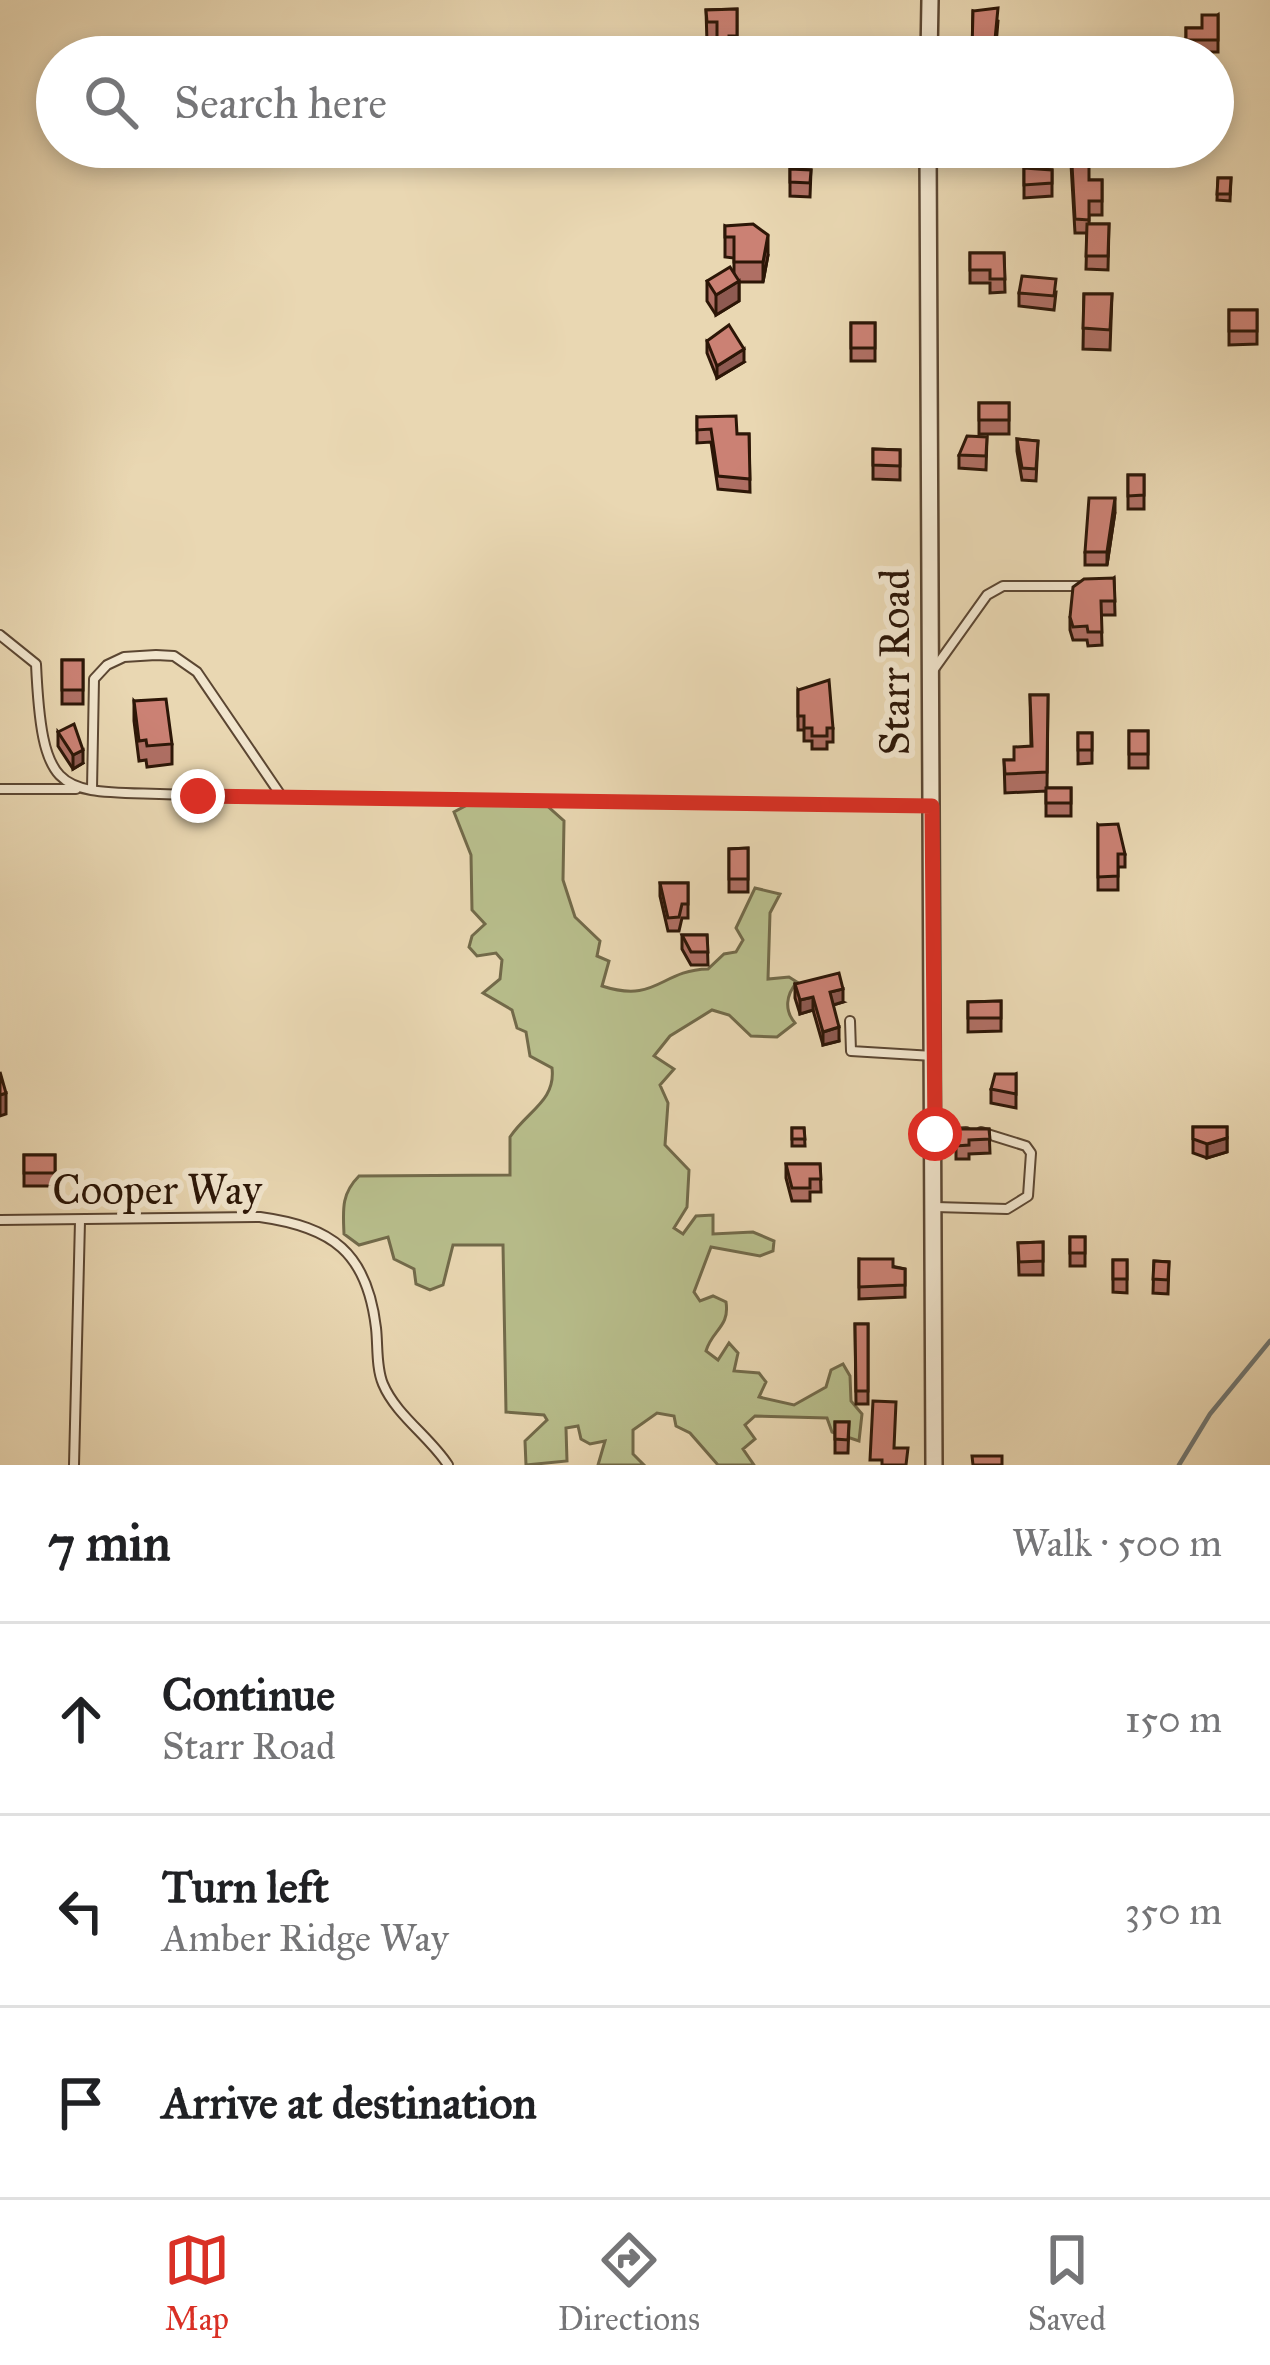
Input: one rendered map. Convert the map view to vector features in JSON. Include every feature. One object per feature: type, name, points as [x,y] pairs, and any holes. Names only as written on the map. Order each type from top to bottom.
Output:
[{"type":"street","points":[[929,36],[930,0]]},
{"type":"street","name":"Starr Road","points":[[928,168],[934,1465]]},
{"type":"lane","points":[[931,673],[987,595],[1003,586],[1079,586]]},
{"type":"lane","points":[[0,635],[36,664],[42,751],[49,767],[60,781],[88,788]]},
{"type":"lane","points":[[88,788],[94,680],[106,665],[124,657],[156,655],[174,656],[197,672],[280,794]]},
{"type":"lane","points":[[0,789],[932,806]]},
{"type":"lane","points":[[850,1021],[851,1052],[934,1055]]},
{"type":"lane","points":[[935,1134],[983,1131],[1014,1140],[1031,1154],[1028,1196],[1019,1205],[935,1207]]},
{"type":"lane","name":"Cooper Way","points":[[0,1220],[260,1216],[302,1222],[333,1238],[357,1263],[373,1297],[382,1383],[448,1465]]},
{"type":"lane","points":[[74,1465],[80,1220]]},
{"type":"green space","points":[[471,803],[545,804],[564,821],[563,880],[575,917],[600,941],[597,956],[609,961],[602,986],[635,991],[708,969],[724,954],[736,952],[743,940],[736,928],[755,888],[780,894],[770,913],[768,979],[789,977],[797,982],[788,1002],[795,1023],[777,1037],[751,1036],[729,1015],[712,1010],[670,1036],[654,1056],[674,1069],[660,1085],[668,1103],[665,1145],[689,1170],[687,1207],[674,1228],[683,1234],[696,1216],[713,1215],[713,1234],[753,1232],[774,1241],[773,1251],[760,1256],[711,1247],[694,1292],[700,1301],[713,1296],[726,1302],[727,1310],[706,1351],[718,1360],[729,1343],[738,1353],[734,1371],[759,1373],[766,1382],[759,1397],[794,1405],[826,1387],[831,1370],[843,1364],[850,1376],[851,1401],[862,1414],[859,1441],[832,1432],[827,1418],[755,1416],[745,1425],[755,1439],[743,1449],[754,1465],[718,1465],[690,1433],[676,1426],[674,1416],[657,1413],[633,1430],[633,1454],[644,1465],[598,1465],[605,1441],[590,1444],[581,1439],[578,1426],[566,1428],[567,1461],[526,1465],[525,1441],[547,1420],[544,1415],[506,1412],[503,1245],[453,1245],[443,1285],[430,1290],[416,1284],[414,1269],[394,1259],[388,1237],[359,1245],[344,1234],[346,1196],[359,1176],[510,1175],[510,1137],[550,1089],[552,1068],[530,1056],[526,1032],[517,1028],[512,1010],[483,993],[500,979],[502,960],[496,953],[477,956],[469,947],[472,936],[485,924],[472,910],[471,855],[454,812]]},
{"type":"building","points":[[998,8],[995,36],[972,36],[973,11]]},
{"type":"building","points":[[737,9],[737,36],[717,36],[717,22],[707,22],[706,10]]},
{"type":"building","points":[[1202,15],[1218,15],[1218,36],[1186,36],[1186,28],[1202,28]]},
{"type":"building","points":[[1024,168],[1052,170],[1052,183],[1024,185]]},
{"type":"building","points":[[1072,168],[1089,168],[1089,180],[1102,180],[1102,201],[1089,201],[1089,220],[1075,219]]},
{"type":"building","points":[[790,169],[811,170],[810,183],[790,182]]},
{"type":"building","points":[[1218,178],[1231,178],[1230,194],[1217,194]]},
{"type":"building","points":[[753,224],[768,235],[763,262],[734,262],[734,237],[725,237],[725,226]]},
{"type":"building","points":[[1087,224],[1109,224],[1108,256],[1086,256]]},
{"type":"building","points":[[970,253],[1004,253],[1005,279],[990,279],[990,270],[970,270]]},
{"type":"building","points":[[730,267],[739,281],[716,295],[707,281]]},
{"type":"building","points":[[1022,276],[1056,279],[1054,296],[1019,293]]},
{"type":"building","points":[[1084,294],[1112,294],[1110,330],[1083,328]]},
{"type":"building","points":[[1229,310],[1257,310],[1257,331],[1229,331]]},
{"type":"building","points":[[851,323],[875,323],[875,348],[851,348]]},
{"type":"building","points":[[729,325],[744,349],[717,366],[707,341]]},
{"type":"building","points":[[979,403],[1009,403],[1009,420],[979,420]]},
{"type":"building","points":[[736,416],[737,434],[749,434],[750,479],[718,476],[711,429],[697,430],[697,417]]},
{"type":"building","points":[[967,436],[987,437],[986,456],[959,455]]},
{"type":"building","points":[[1017,439],[1038,441],[1036,469],[1022,468]]},
{"type":"building","points":[[873,449],[900,450],[900,466],[873,465]]},
{"type":"building","points":[[1128,475],[1144,475],[1144,495],[1128,496]]},
{"type":"building","points":[[1089,498],[1115,498],[1107,552],[1085,552]]},
{"type":"building","points":[[1114,578],[1115,601],[1101,601],[1102,632],[1073,627],[1073,587],[1084,579]]},
{"type":"building","points":[[62,660],[83,660],[83,690],[62,690]]},
{"type":"building","points":[[829,680],[833,728],[827,728],[827,736],[812,736],[812,728],[804,728],[804,716],[798,716],[798,690]]},
{"type":"building","points":[[1030,695],[1048,695],[1047,772],[1005,774],[1004,760],[1014,760],[1014,747],[1032,746]]},
{"type":"building","points":[[166,699],[172,744],[147,746],[146,740],[139,741],[134,701]]},
{"type":"building","points":[[74,724],[83,750],[73,755],[58,732]]},
{"type":"building","points":[[1129,731],[1148,731],[1148,754],[1129,754]]},
{"type":"building","points":[[1078,733],[1092,733],[1092,750],[1078,750]]},
{"type":"building","points":[[1046,788],[1071,788],[1071,803],[1046,803]]},
{"type":"building","points":[[1118,824],[1125,854],[1118,854],[1118,876],[1098,877],[1098,825]]},
{"type":"building","points":[[748,848],[748,879],[729,879],[729,849]]},
{"type":"building","points":[[660,883],[688,883],[688,904],[682,904],[679,917],[668,918]]},
{"type":"building","points":[[682,935],[707,935],[708,952],[691,952]]},
{"type":"building","points":[[839,973],[843,989],[830,992],[839,1027],[823,1032],[813,997],[800,1000],[795,984]]},
{"type":"building","points":[[1001,1001],[1001,1018],[968,1018],[968,1002]]},
{"type":"building","points":[[995,1074],[1016,1074],[1016,1094],[991,1089]]},
{"type":"building","points":[[1193,1127],[1227,1127],[1227,1138],[1207,1144],[1193,1139]]},
{"type":"building","points":[[792,1128],[804,1128],[805,1139],[792,1139]]},
{"type":"building","points":[[956,1129],[989,1129],[990,1139],[956,1146]]},
{"type":"building","points":[[24,1155],[55,1155],[55,1173],[24,1173]]},
{"type":"building","points":[[786,1164],[820,1164],[821,1179],[810,1179],[810,1188],[792,1188]]},
{"type":"building","points":[[1070,1237],[1085,1237],[1085,1253],[1070,1253]]},
{"type":"building","points":[[1043,1242],[1043,1261],[1019,1262],[1018,1243]]},
{"type":"building","points":[[859,1259],[893,1259],[893,1267],[905,1269],[905,1285],[859,1287]]},
{"type":"building","points":[[1113,1260],[1127,1260],[1127,1279],[1113,1279]]},
{"type":"building","points":[[1154,1261],[1169,1262],[1168,1280],[1153,1279]]},
{"type":"building","points":[[855,1324],[868,1324],[868,1391],[856,1391]]},
{"type":"building","points":[[873,1401],[896,1402],[894,1448],[908,1448],[906,1465],[870,1460]]},
{"type":"building","points":[[835,1422],[849,1422],[848,1440],[835,1439]]},
{"type":"building","points":[[972,1456],[1002,1456],[1002,1465],[973,1465]]},
{"type":"waterway","points":[[1179,1465],[1210,1414],[1270,1341]]},
{"type":"route","points":[[198,796],[932,806],[935,1134]]}]
